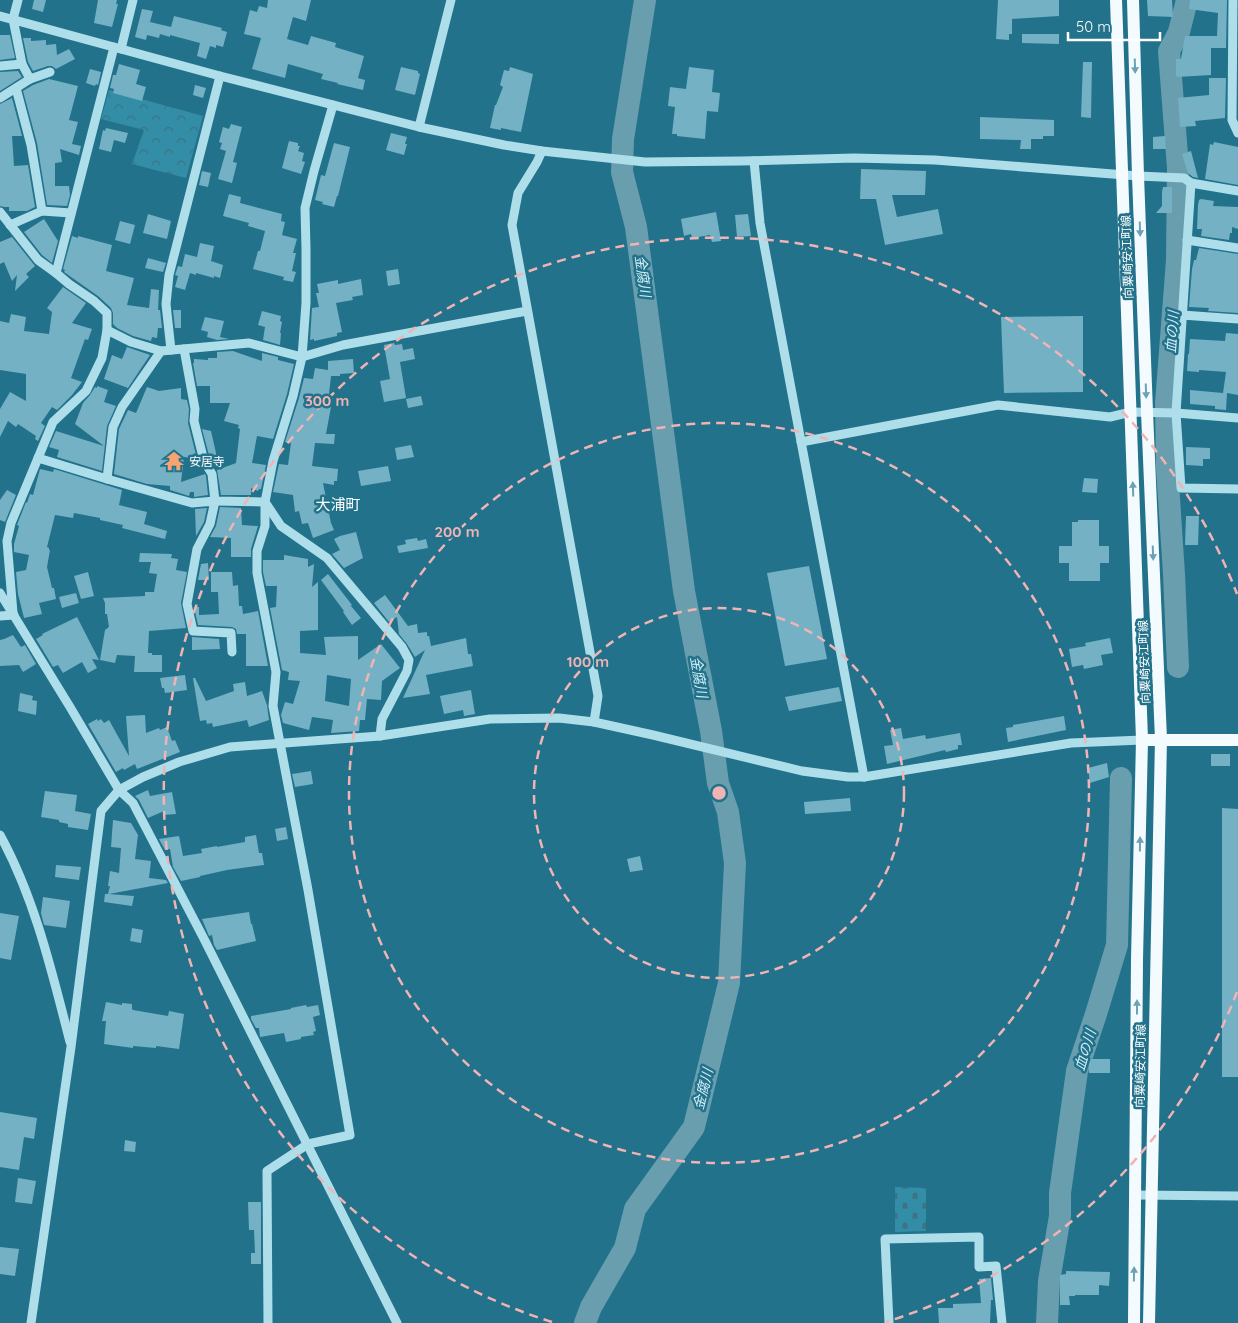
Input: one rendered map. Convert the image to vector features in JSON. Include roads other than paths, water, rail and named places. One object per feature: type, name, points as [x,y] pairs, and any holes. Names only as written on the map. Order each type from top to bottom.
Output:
[{"type":"main road","name":"向粟崎安江町線","points":[[1116,0],[1142,740],[1137,959],[1134,1323]]},
{"type":"main road","name":"向粟崎安江町線","points":[[1133,0],[1138,176],[1161,739],[1149,1323]]},
{"type":"main road","points":[[1142,740],[1238,740]]},
{"type":"street","points":[[18,0],[13,20],[22,64],[30,79]]},
{"type":"street","points":[[56,273],[117,48],[133,0]]},
{"type":"street","points":[[419,127],[451,0]]},
{"type":"street","points":[[1233,0],[1235,86],[1232,120],[1238,133]]},
{"type":"street","points":[[0,16],[220,76],[419,127],[542,151],[645,162],[854,158],[934,160],[1172,177],[1238,191]]},
{"type":"street","points":[[0,66],[22,64]]},
{"type":"street","points":[[0,98],[30,79],[50,72]]},
{"type":"street","points":[[106,479],[114,427],[122,407],[166,351],[166,304],[169,275],[220,76]]},
{"type":"street","points":[[16,88],[32,146],[42,211]]},
{"type":"street","points":[[268,1323],[267,1171],[308,1144],[350,1135],[310,900],[273,706],[276,672],[257,573],[257,551],[265,526],[265,502],[273,461],[293,396],[302,357],[306,304],[305,208],[334,105]]},
{"type":"street","points":[[542,151],[518,193],[512,225],[598,696],[594,722]]},
{"type":"street","points":[[754,161],[760,223],[864,777]]},
{"type":"street","points":[[1188,180],[1187,240],[1175,413],[1181,488],[1238,489]]},
{"type":"street","points":[[10,226],[42,211],[71,213]]},
{"type":"street","points":[[0,212],[38,260],[94,301],[107,313],[107,330],[102,358],[86,391],[53,422],[11,523],[7,541],[14,615]]},
{"type":"street","points":[[1187,240],[1238,248]]},
{"type":"street","points":[[107,330],[131,342],[166,351],[249,343],[302,357],[343,345],[527,311]]},
{"type":"street","points":[[1182,315],[1238,319]]},
{"type":"street","points":[[184,349],[195,409],[194,421],[204,461],[212,474],[215,501],[210,524],[196,549],[187,604],[192,631],[231,633],[232,652]]},
{"type":"street","points":[[801,442],[998,405],[1110,417],[1131,412],[1147,412],[1238,418]]},
{"type":"street","points":[[38,458],[192,503],[215,501],[265,502]]},
{"type":"street","points":[[265,502],[280,526],[327,558],[402,647],[409,660],[407,671],[382,719],[380,736]]},
{"type":"street","points":[[0,593],[119,790],[132,803],[137,812],[204,937],[397,1323]]},
{"type":"street","points":[[0,616],[14,615]]},
{"type":"street","points":[[31,1323],[71,1047],[101,811],[119,790],[143,777],[179,762],[230,748],[380,736],[490,719],[559,718],[594,722],[802,772],[848,777],[864,777],[1071,743],[1142,740]]},
{"type":"street","points":[[0,835],[17,869],[30,903],[49,961],[71,1047]]},
{"type":"street","points":[[1135,1194],[1238,1196]]},
{"type":"street","points":[[889,1323],[885,1240],[978,1237],[980,1267],[996,1266],[1002,1323]]},
{"type":"waterway","name":"金腐川","points":[[585,1323],[591,1307],[625,1248],[635,1209],[694,1127],[729,983],[735,863],[728,812],[718,783],[711,731],[684,591],[636,227],[622,172],[623,139],[645,0]]},
{"type":"waterway","name":"血の川","points":[[1178,667],[1167,468],[1166,403],[1177,260],[1178,168],[1169,51],[1179,32],[1187,0]]},
{"type":"waterway","name":"血の川","points":[[1047,1323],[1049,1281],[1060,1216],[1060,1193],[1077,1071],[1117,945],[1121,778]]},
{"type":"place","name":"安居寺","points":[[174,461]]},
{"type":"district","name":"大浦町","points":[[338,504]]}]
